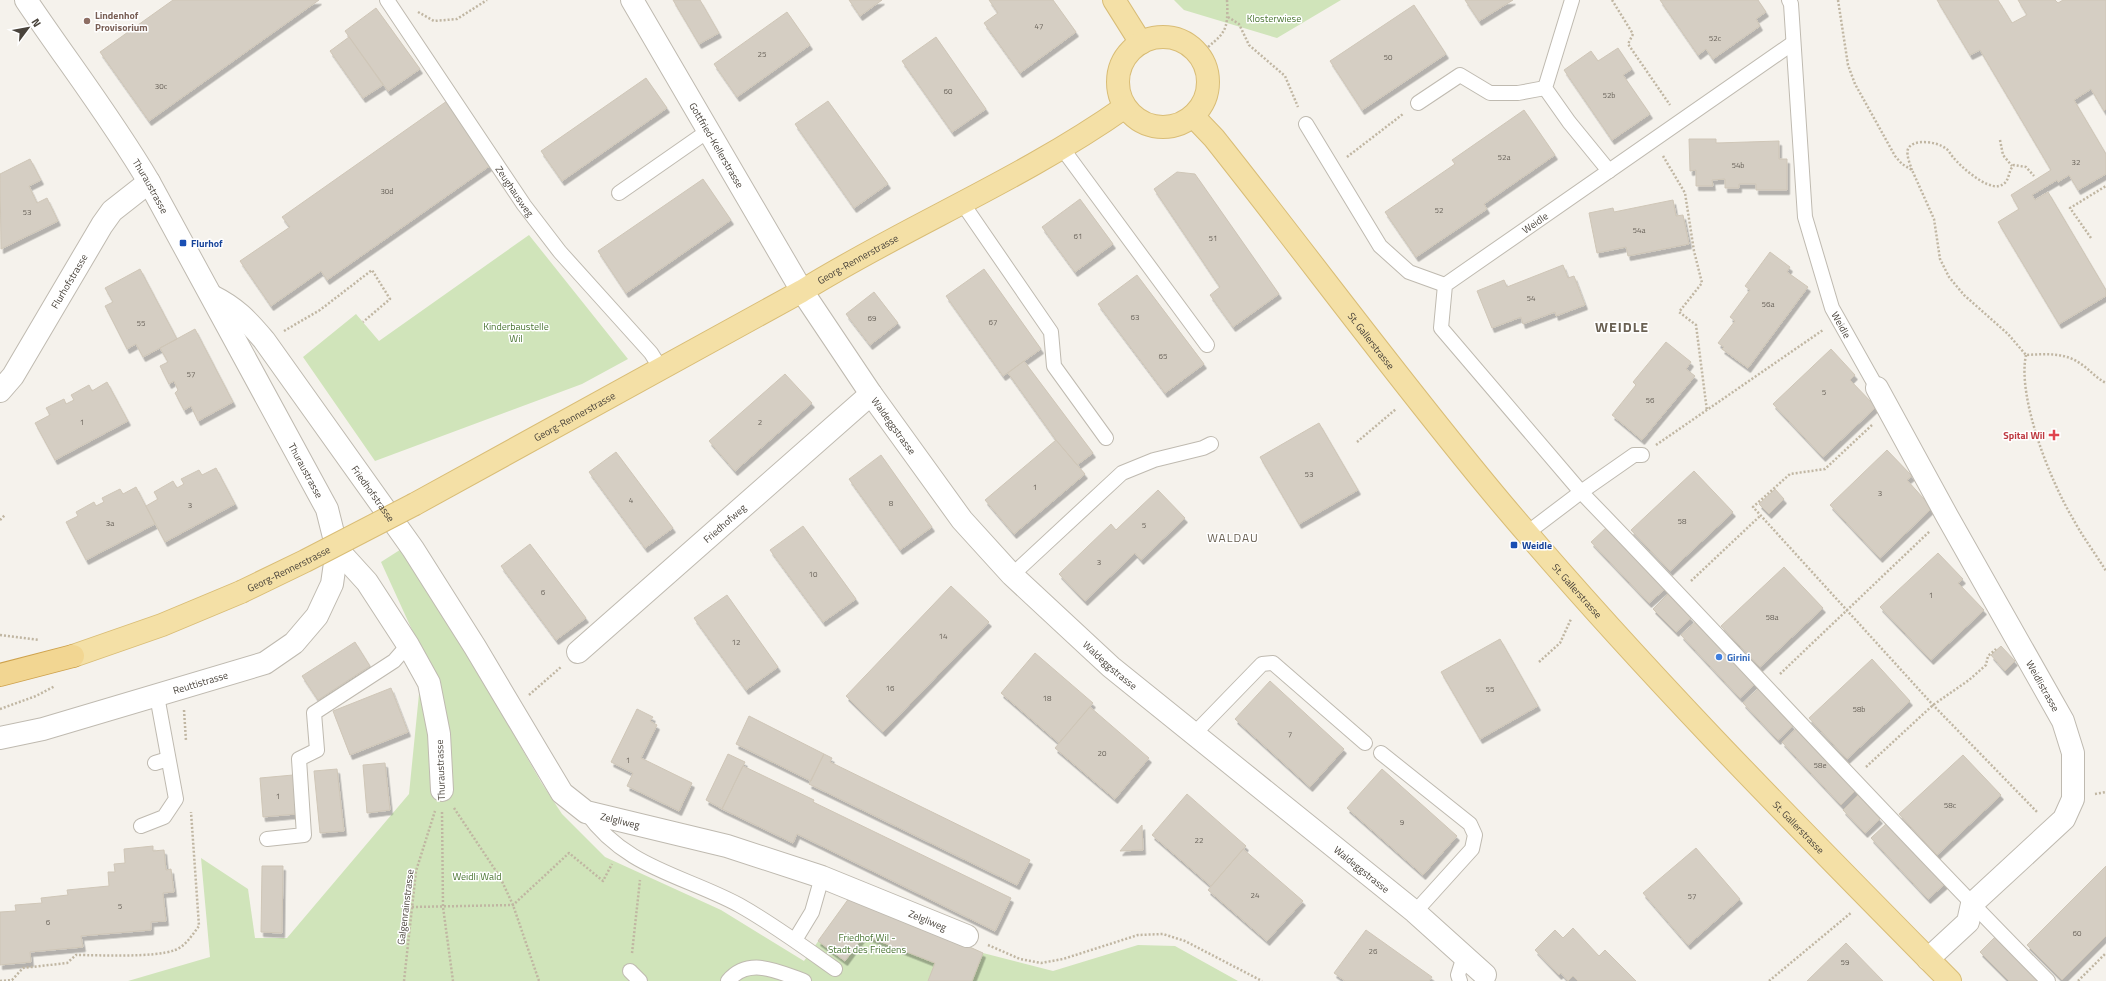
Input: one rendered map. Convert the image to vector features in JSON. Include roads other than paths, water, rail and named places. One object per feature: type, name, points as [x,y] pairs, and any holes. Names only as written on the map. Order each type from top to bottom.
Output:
[{"type":"highway","name":"Georg-Rennerstrasse","points":[[0,675],[73,656]]},
{"type":"main road","points":[[1114,0],[1141,43]]},
{"type":"main road","points":[[1156,38],[1172,38],[1187,44],[1199,56],[1206,70],[1208,87],[1203,102],[1193,116],[1180,124],[1165,127],[1150,125],[1136,118],[1125,107],[1118,90],[1119,71],[1127,55],[1141,43],[1156,38]]},
{"type":"main road","name":"Georg-Rennerstrasse","points":[[73,656],[162,625],[241,592],[415,504],[802,291],[843,266],[963,204],[1062,148],[1125,107]]},
{"type":"main road","name":"St. Gallerstrasse","points":[[1193,116],[1219,144],[1425,410],[1527,533],[1673,696],[1756,784],[1950,981]]},
{"type":"street","name":"Thuraustrasse","points":[[26,0],[128,146],[328,509],[337,549],[367,582],[408,645],[428,683],[439,734],[442,790]]},
{"type":"street","name":"Gottfried-Kellerstrasse","points":[[632,0],[802,291]]},
{"type":"street","name":"Flurhofstrasse","points":[[0,391],[13,376],[102,225],[112,211],[149,182]]},
{"type":"street","name":"Waldeggstrasse","points":[[802,291],[871,394],[962,520],[1012,575],[1111,667],[1195,733],[1415,912],[1485,975]]},
{"type":"street","name":"Friedhofstrasse","points":[[212,296],[228,304],[242,314],[264,340],[413,549],[562,793],[586,812]]},
{"type":"street","name":"Weidlistrasse","points":[[1877,388],[1947,516],[2063,721],[2073,753],[2074,799],[2064,819],[1972,904]]},
{"type":"street","name":"Friedhofweg","points":[[578,652],[871,394]]},
{"type":"street","name":"Reuttistrasse","points":[[0,738],[43,729],[265,664],[294,643],[317,616],[332,584],[337,549]]},
{"type":"street","name":"Zelgliweg","points":[[586,812],[727,846],[822,877],[967,936]]},
{"type":"street","points":[[1928,959],[1968,922],[1972,904]]},
{"type":"lane","name":"Zeughausweg","points":[[387,0],[524,205],[565,257],[651,353],[661,369]]},
{"type":"lane","points":[[1545,88],[1572,0]]},
{"type":"lane","name":"Weidle","points":[[1789,0],[1791,4],[1805,217],[1832,308],[1877,388]]},
{"type":"lane","name":"Weidle","points":[[1445,285],[1793,43]]},
{"type":"lane","points":[[1418,103],[1460,75],[1490,93],[1518,93],[1545,88]]},
{"type":"lane","points":[[1545,88],[1569,122],[1609,171]]},
{"type":"lane","points":[[1306,124],[1380,246],[1409,272],[1445,285],[1441,328],[1581,492],[1767,686],[1972,904],[2048,981]]},
{"type":"lane","points":[[619,193],[708,131]]},
{"type":"lane","points":[[1062,148],[1207,345]]},
{"type":"lane","points":[[963,204],[1051,332],[1054,366],[1106,438]]},
{"type":"lane","points":[[1012,575],[1122,473],[1140,465],[1203,448],[1211,444]]},
{"type":"lane","points":[[1527,533],[1581,492],[1634,455],[1642,455]]},
{"type":"lane","points":[[267,839],[304,835],[299,759],[317,750],[314,713],[394,661],[408,645]]},
{"type":"lane","points":[[1195,733],[1262,664],[1273,663],[1365,743]]},
{"type":"lane","points":[[141,826],[164,817],[176,799],[162,761],[157,696]]},
{"type":"lane","points":[[1381,753],[1470,824],[1475,836],[1472,849],[1415,912]]},
{"type":"lane","points":[[586,812],[598,829],[642,862],[738,905],[794,940],[835,970]]},
{"type":"lane","points":[[794,940],[812,912],[822,877]]},
{"type":"lane","points":[[1460,981],[1458,975],[1464,956]]},
{"type":"lane","points":[[728,981],[737,972],[753,967],[768,969],[804,981]]},
{"type":"lane","points":[[630,971],[640,981]]},
{"type":"place","name":"Lindenhof Provisorium","points":[[87,21]]},
{"type":"place","name":"Flurhof","points":[[183,243]]},
{"type":"place","name":"Spital Wil","points":[[2054,435]]},
{"type":"place","name":"Weidle","points":[[1514,545]]},
{"type":"place","name":"Girini","points":[[1719,657]]},
{"type":"district","name":"WEIDLE","points":[[1622,327]]},
{"type":"district","name":"WALDAU","points":[[1233,538]]},
{"type":"park label","name":"Klosterwiese","points":[[1274,18]]},
{"type":"park label","name":"Kinderbaustelle Wil","points":[[516,332]]},
{"type":"park label","name":"Weidli Wald","points":[[477,876]]},
{"type":"park label","name":"Friedhof Wil - Stadt des Friedens","points":[[867,942]]}]
